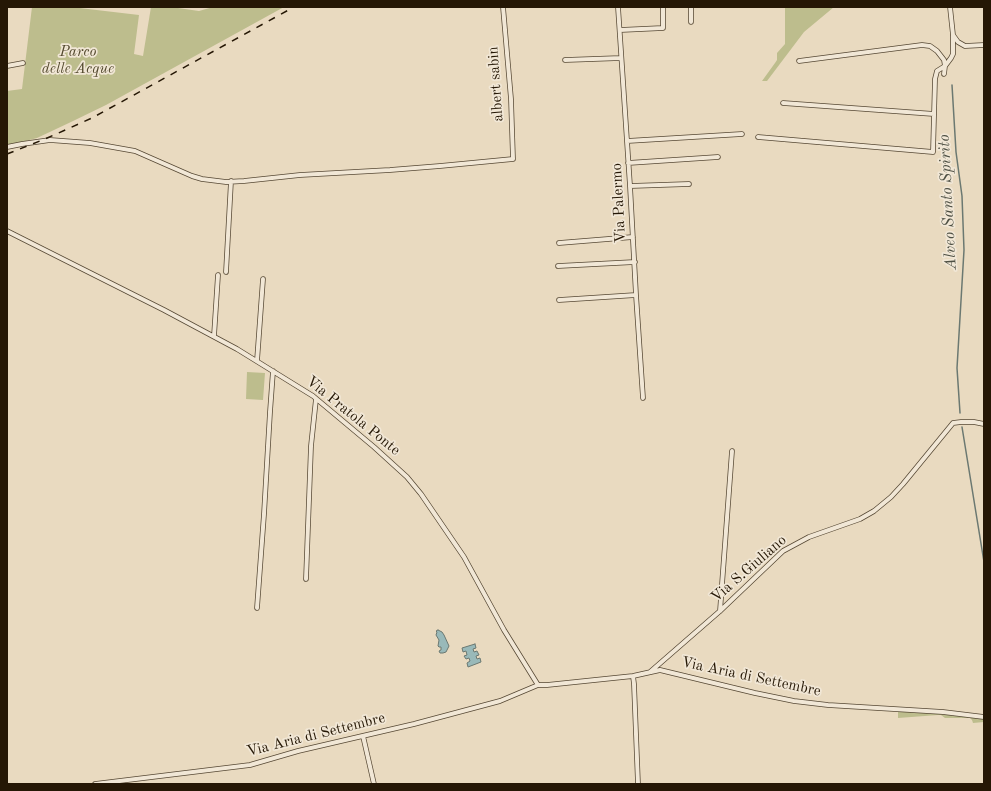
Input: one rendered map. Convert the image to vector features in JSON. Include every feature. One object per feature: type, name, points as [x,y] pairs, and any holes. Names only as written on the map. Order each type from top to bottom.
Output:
[{"type":"street","name":"albert sabin","points":[[232,181],[300,175],[390,170],[513,158],[511,100],[503,7]]},
{"type":"street","name":"Via Palermo","points":[[618,7],[643,398]]},
{"type":"street","points":[[620,30],[663,28],[663,7]]},
{"type":"street","points":[[691,7],[691,22]]},
{"type":"street","points":[[758,137],[933,152],[935,79],[937,71],[945,66],[953,54],[953,35],[950,7]]},
{"type":"street","points":[[953,35],[958,42],[964,46],[984,45]]},
{"type":"street","points":[[799,61],[922,45],[930,46],[937,51],[944,60],[944,74]]},
{"type":"street","points":[[565,60],[622,58]]},
{"type":"street","points":[[7,66],[23,63]]},
{"type":"street","points":[[783,103],[934,114]]},
{"type":"street","points":[[627,141],[742,134]]},
{"type":"street","points":[[7,147],[50,140],[90,143],[135,152],[192,176],[226,182],[232,181],[226,272]]},
{"type":"street","points":[[628,163],[718,157]]},
{"type":"street","points":[[630,186],[689,184]]},
{"type":"street","name":"Via Pratola Ponte","points":[[7,231],[164,310],[214,336],[257,361],[316,399],[374,447],[407,477],[421,494],[464,557],[504,630],[538,685]]},
{"type":"street","points":[[559,243],[632,237]]},
{"type":"street","points":[[558,266],[634,262]]},
{"type":"street","points":[[214,336],[218,275]]},
{"type":"street","points":[[257,361],[262,279]]},
{"type":"street","points":[[559,300],[636,295]]},
{"type":"street","points":[[257,608],[273,372]]},
{"type":"street","points":[[306,579],[312,446],[316,399]]},
{"type":"street","name":"Via S.Giuliano","points":[[650,672],[720,611],[784,551],[809,537],[860,519],[874,511],[891,497],[903,484],[953,423],[974,422],[984,424]]},
{"type":"street","points":[[720,611],[732,451]]},
{"type":"street","name":"Via Aria di Settembre","points":[[95,784],[250,765],[298,751],[414,724],[500,701],[538,685],[633,676],[660,670],[794,701],[828,705],[943,712],[984,717]]},
{"type":"street","points":[[633,676],[638,784]]},
{"type":"street","points":[[363,736],[374,784]]},
{"type":"green space","name":"Parco delle Acque","points":[[32,7],[71,7],[139,15],[134,54],[143,56],[151,7],[171,7],[199,11],[213,7],[284,7],[106,105],[37,138],[7,146],[7,91],[22,89]]},
{"type":"green space","points":[[785,7],[834,7],[804,32],[767,81],[762,81],[777,60],[777,53],[785,44]]},
{"type":"green space","points":[[247,372],[265,373],[263,400],[246,399]]},
{"type":"green space","points":[[900,711],[984,719],[984,722],[973,723],[970,718],[945,718],[941,715],[898,718],[898,712]]},
{"type":"water","points":[[438,630],[442,632],[449,646],[446,652],[443,653],[440,653],[439,651],[441,650],[441,647],[438,646],[439,640],[436,635],[436,631]]},
{"type":"water","points":[[475,644],[476,648],[473,649],[474,652],[477,651],[479,655],[476,656],[477,659],[480,658],[481,662],[468,667],[467,663],[470,661],[469,658],[466,659],[464,656],[467,655],[466,651],[463,652],[462,648]]},
{"type":"waterway","name":"Alveo Santo Spirito","points":[[952,85],[956,152],[962,196],[964,250],[957,368],[960,413]]},
{"type":"waterway","name":"Alveo Santo Spirito","points":[[962,427],[984,562]]},
{"type":"railway","points":[[7,154],[92,118],[294,7]]}]
